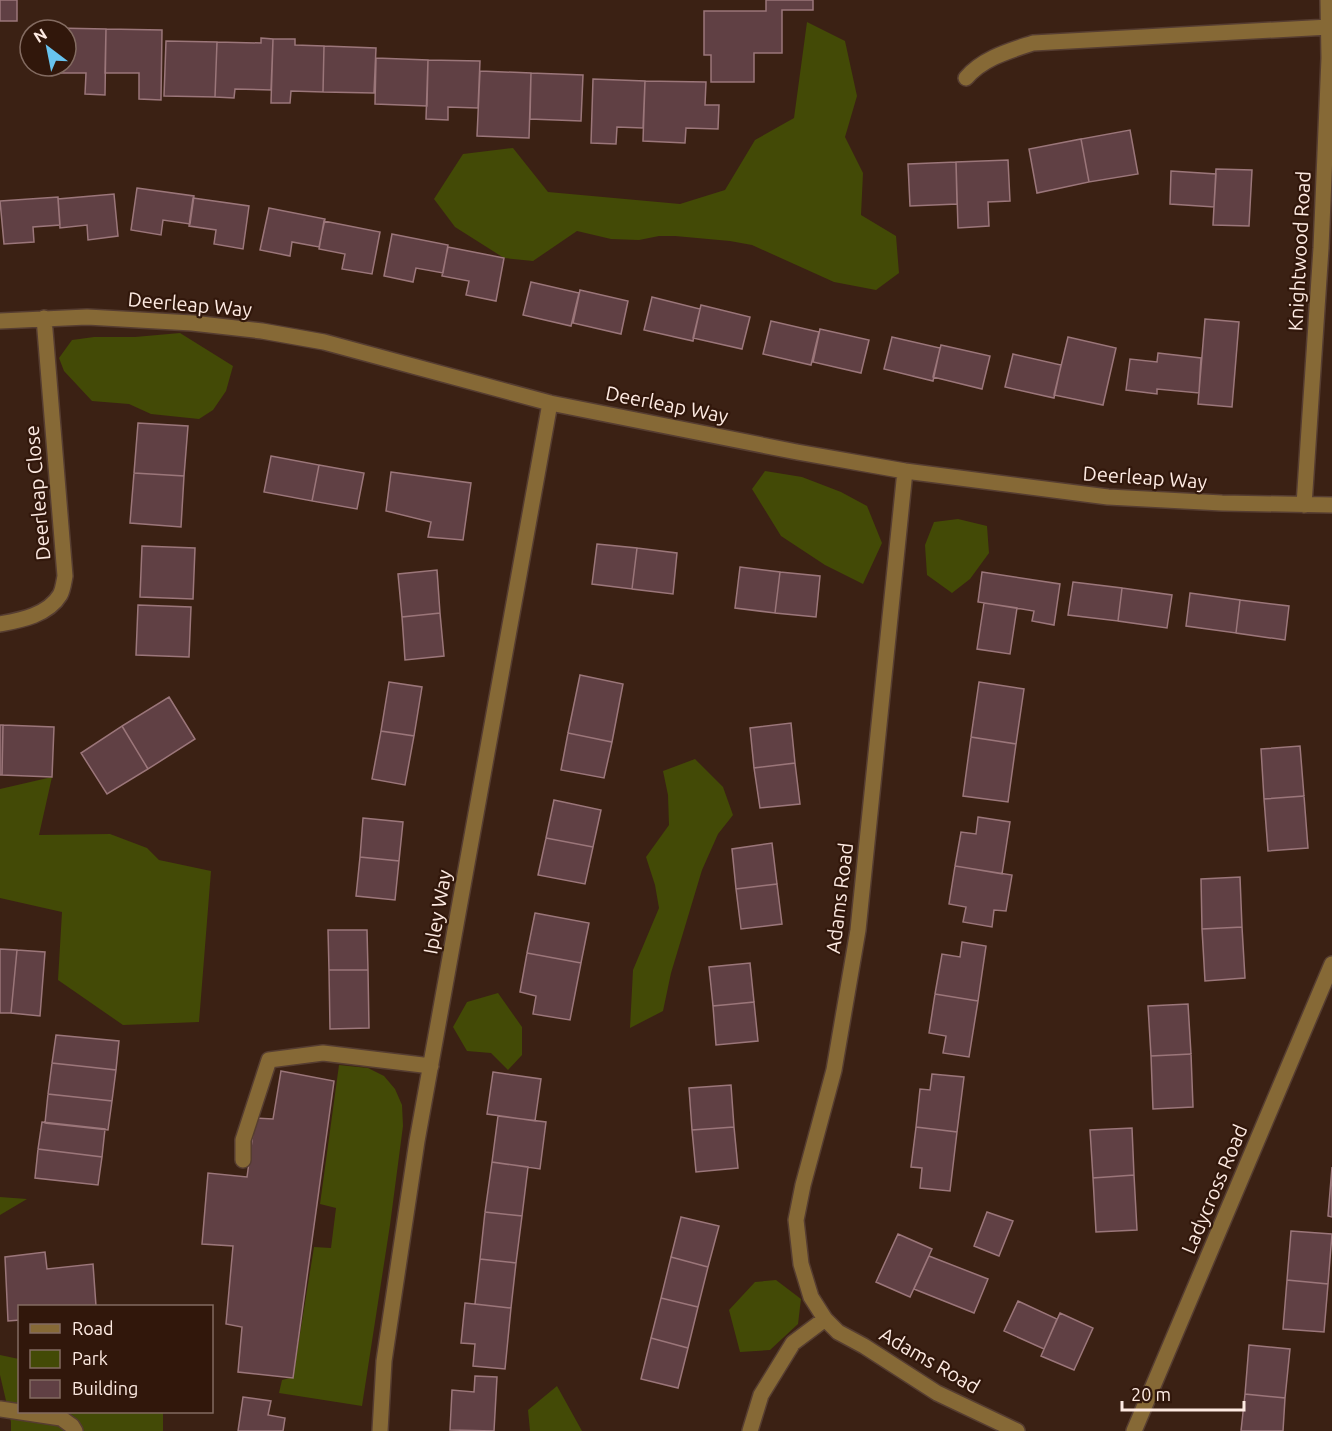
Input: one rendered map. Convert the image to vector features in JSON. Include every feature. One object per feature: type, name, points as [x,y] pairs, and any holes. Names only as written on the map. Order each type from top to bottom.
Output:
[{"type":"street","name":"Knightwood Road","points":[[1304,504],[1326,248],[1330,58],[1328,0]]},
{"type":"street","points":[[966,78],[987,61],[1007,51],[1033,44],[1329,27]]},
{"type":"street","name":"Deerleap Way","points":[[0,321],[87,317],[192,323],[262,331],[324,342],[550,402],[797,452],[905,471],[1108,497],[1222,503],[1332,504]]},
{"type":"street","name":"Deerleap Close","points":[[0,624],[28,618],[47,609],[61,594],[65,576],[44,318]]},
{"type":"street","name":"Ipley Way","points":[[380,1431],[384,1361],[417,1141],[550,402]]},
{"type":"street","name":"Adams Road","points":[[905,471],[858,930],[834,1070],[803,1185],[796,1221],[801,1264],[811,1297],[825,1319],[838,1332],[937,1393],[1017,1431]]},
{"type":"street","name":"Ladycross Road","points":[[1134,1431],[1332,964]]},
{"type":"street","points":[[243,1160],[243,1140],[269,1060],[323,1053],[431,1066]]},
{"type":"street","points":[[750,1431],[761,1395],[793,1343],[825,1319]]},
{"type":"street","points":[[0,1409],[18,1411]]},
{"type":"street","points":[[31,1413],[61,1418],[75,1431]]},
{"type":"green space","points":[[807,22],[845,41],[857,96],[845,137],[863,173],[861,215],[896,236],[899,273],[876,290],[834,282],[752,245],[675,236],[639,240],[611,239],[577,231],[533,261],[504,258],[455,227],[434,199],[463,154],[513,148],[548,192],[680,204],[725,190],[755,140],[794,118]]},
{"type":"green space","points":[[180,333],[233,366],[226,391],[213,410],[199,419],[151,414],[129,404],[92,401],[64,371],[59,358],[72,340]]},
{"type":"green space","points":[[765,471],[802,477],[841,492],[867,506],[882,543],[863,584],[825,565],[781,536],[752,489]]},
{"type":"green space","points":[[958,519],[987,526],[989,553],[970,579],[952,593],[927,575],[925,545],[934,522]]},
{"type":"green space","points":[[695,759],[723,787],[733,815],[718,834],[702,870],[671,973],[663,1011],[630,1028],[633,970],[659,908],[655,885],[646,857],[669,825],[668,795],[663,771]]},
{"type":"green space","points":[[52,777],[39,835],[110,834],[147,848],[159,860],[211,871],[199,1022],[123,1025],[58,980],[62,912],[0,898],[0,789]]},
{"type":"green space","points":[[498,993],[522,1027],[522,1055],[508,1070],[491,1053],[467,1051],[453,1027],[467,1002]]},
{"type":"green space","points":[[339,1065],[368,1068],[384,1076],[395,1089],[402,1105],[403,1126],[390,1225],[362,1406],[279,1393],[282,1380],[293,1377],[314,1247],[331,1248],[336,1208],[320,1204]]},
{"type":"green space","points":[[0,1197],[27,1199],[0,1215]]},
{"type":"green space","points":[[776,1280],[801,1299],[798,1324],[770,1350],[740,1352],[729,1310],[755,1282]]},
{"type":"green space","points":[[0,1355],[18,1359],[18,1413],[163,1413],[163,1431],[11,1431],[0,1375]]},
{"type":"green space","points":[[557,1386],[582,1431],[530,1431],[528,1410]]},
{"type":"building","points":[[0,0],[17,0],[17,21],[0,21]]},
{"type":"building","points":[[766,0],[813,0],[813,10],[782,10],[782,53],[754,53],[754,82],[711,82],[711,55],[704,55],[704,11],[766,11]]},
{"type":"building","points":[[78,28],[106,29],[105,95],[85,94],[86,73],[78,73]]},
{"type":"building","points":[[106,29],[162,30],[161,100],[139,99],[139,73],[105,73]]},
{"type":"building","points":[[261,38],[273,39],[271,90],[235,89],[234,98],[215,97],[217,42],[261,43]]},
{"type":"building","points":[[273,39],[295,39],[295,45],[324,46],[323,92],[291,91],[290,103],[271,103]]},
{"type":"building","points":[[166,41],[217,42],[215,97],[164,96]]},
{"type":"building","points":[[324,46],[376,48],[374,93],[323,92]]},
{"type":"building","points":[[376,58],[428,60],[427,106],[375,104]]},
{"type":"building","points":[[428,60],[480,61],[478,108],[448,107],[448,120],[426,119]]},
{"type":"building","points":[[480,71],[531,73],[529,138],[477,136]]},
{"type":"building","points":[[531,73],[583,75],[581,121],[530,119]]},
{"type":"building","points":[[593,79],[645,81],[643,128],[617,127],[616,144],[591,143]]},
{"type":"building","points":[[645,81],[706,82],[705,105],[719,105],[718,129],[686,128],[685,143],[643,141]]},
{"type":"building","points":[[1130,130],[1138,174],[1089,182],[1081,139]]},
{"type":"building","points":[[1081,139],[1089,182],[1037,193],[1029,149]]},
{"type":"building","points":[[1008,160],[1010,201],[988,202],[989,226],[958,228],[956,162]]},
{"type":"building","points":[[956,162],[957,204],[910,206],[908,164]]},
{"type":"building","points":[[1216,169],[1252,170],[1249,226],[1213,225]]},
{"type":"building","points":[[1171,171],[1216,174],[1214,207],[1170,204]]},
{"type":"building","points":[[137,188],[194,196],[190,224],[163,220],[161,235],[131,230]]},
{"type":"building","points":[[114,194],[118,236],[88,240],[87,225],[60,228],[58,199]]},
{"type":"building","points":[[58,197],[60,225],[33,227],[34,242],[4,244],[0,201]]},
{"type":"building","points":[[193,198],[249,206],[243,249],[214,244],[216,230],[189,226]]},
{"type":"building","points":[[269,208],[325,219],[319,247],[292,242],[290,256],[260,250]]},
{"type":"building","points":[[324,221],[380,232],[372,274],[342,269],[345,254],[319,249]]},
{"type":"building","points":[[392,234],[448,245],[443,273],[416,268],[413,282],[384,276]]},
{"type":"building","points":[[448,247],[504,258],[496,301],[466,295],[469,281],[442,276]]},
{"type":"building","points":[[531,282],[579,293],[571,326],[523,315]]},
{"type":"building","points":[[580,290],[628,301],[621,334],[573,323]]},
{"type":"building","points":[[652,297],[700,309],[693,341],[644,330]]},
{"type":"building","points":[[701,305],[750,317],[742,349],[693,338]]},
{"type":"building","points":[[1205,319],[1239,322],[1232,407],[1198,404]]},
{"type":"building","points":[[771,321],[819,332],[811,365],[763,354]]},
{"type":"building","points":[[820,329],[869,340],[861,373],[813,362]]},
{"type":"building","points":[[892,337],[940,348],[933,381],[884,369]]},
{"type":"building","points":[[1068,337],[1116,348],[1103,405],[1054,395]]},
{"type":"building","points":[[941,345],[990,356],[982,389],[933,377]]},
{"type":"building","points":[[1158,353],[1201,358],[1199,393],[1157,389],[1157,394],[1126,390],[1130,359],[1157,362]]},
{"type":"building","points":[[1013,354],[1061,365],[1054,398],[1005,387]]},
{"type":"building","points":[[138,423],[188,426],[184,476],[134,473]]},
{"type":"building","points":[[271,456],[319,465],[312,501],[264,492]]},
{"type":"building","points":[[319,465],[364,473],[357,509],[312,501]]},
{"type":"building","points":[[391,472],[471,483],[463,540],[428,537],[431,522],[386,511]]},
{"type":"building","points":[[134,473],[184,476],[181,527],[130,523]]},
{"type":"building","points":[[597,544],[637,548],[632,589],[592,584]]},
{"type":"building","points":[[142,546],[195,548],[193,599],[140,597]]},
{"type":"building","points":[[637,548],[677,553],[673,594],[632,589]]},
{"type":"building","points":[[740,567],[780,572],[775,613],[735,608]]},
{"type":"building","points":[[437,570],[440,613],[402,617],[398,574]]},
{"type":"building","points":[[780,572],[820,576],[816,617],[775,613]]},
{"type":"building","points":[[982,572],[1060,584],[1054,625],[1032,621],[1034,611],[978,602]]},
{"type":"building","points":[[1073,582],[1122,588],[1118,621],[1068,615]]},
{"type":"building","points":[[1122,588],[1172,595],[1167,628],[1118,621]]},
{"type":"building","points":[[1190,593],[1240,600],[1236,633],[1186,626]]},
{"type":"building","points":[[1240,600],[1289,606],[1285,640],[1236,633]]},
{"type":"building","points":[[984,603],[1017,608],[1010,654],[977,649]]},
{"type":"building","points":[[138,605],[191,607],[189,657],[136,655]]},
{"type":"building","points":[[440,613],[444,656],[405,660],[402,617]]},
{"type":"building","points":[[580,675],[623,684],[612,742],[568,733]]},
{"type":"building","points":[[389,682],[422,687],[414,736],[381,731]]},
{"type":"building","points":[[979,682],[1024,689],[1016,744],[971,737]]},
{"type":"building","points":[[169,697],[195,739],[148,769],[122,726]]},
{"type":"building","points":[[791,723],[795,763],[754,768],[750,728]]},
{"type":"building","points":[[0,725],[3,725],[2,775],[0,775]]},
{"type":"building","points":[[3,725],[54,727],[52,777],[2,775]]},
{"type":"building","points":[[122,726],[148,769],[107,794],[81,753]]},
{"type":"building","points":[[381,731],[414,736],[405,785],[372,779]]},
{"type":"building","points":[[568,733],[612,742],[604,778],[561,770]]},
{"type":"building","points":[[971,737],[1016,744],[1008,802],[963,796]]},
{"type":"building","points":[[1300,746],[1304,796],[1264,799],[1261,749]]},
{"type":"building","points":[[795,763],[800,804],[760,808],[754,768]]},
{"type":"building","points":[[1304,796],[1308,848],[1268,851],[1264,799]]},
{"type":"building","points":[[554,800],[601,810],[593,847],[546,838]]},
{"type":"building","points":[[978,817],[1010,822],[1002,874],[955,866],[961,832],[976,834]]},
{"type":"building","points":[[363,818],[403,822],[399,861],[360,857]]},
{"type":"building","points":[[546,838],[593,847],[585,884],[538,875]]},
{"type":"building","points":[[772,843],[777,884],[736,889],[732,849]]},
{"type":"building","points":[[360,857],[399,861],[395,900],[356,896]]},
{"type":"building","points":[[955,866],[1012,875],[1006,911],[994,910],[992,927],[963,922],[966,907],[949,904]]},
{"type":"building","points":[[1240,877],[1242,927],[1202,929],[1201,879]]},
{"type":"building","points":[[777,884],[782,924],[741,929],[736,889]]},
{"type":"building","points":[[535,913],[589,923],[581,963],[527,953]]},
{"type":"building","points":[[1242,927],[1245,978],[1205,981],[1202,929]]},
{"type":"building","points":[[328,930],[367,930],[368,970],[329,970]]},
{"type":"building","points":[[962,942],[986,946],[978,1001],[935,994],[942,954],[960,957]]},
{"type":"building","points":[[0,949],[17,950],[11,1013],[0,1013]]},
{"type":"building","points":[[17,950],[45,952],[40,1016],[11,1013]]},
{"type":"building","points":[[527,953],[581,963],[570,1020],[533,1014],[536,996],[520,992]]},
{"type":"building","points":[[750,963],[754,1002],[713,1006],[709,967]]},
{"type":"building","points":[[329,970],[368,970],[369,1028],[330,1029]]},
{"type":"building","points":[[935,994],[978,1001],[969,1057],[943,1053],[946,1036],[929,1033]]},
{"type":"building","points":[[754,1002],[758,1041],[716,1045],[713,1006]]},
{"type":"building","points":[[1188,1004],[1191,1054],[1151,1056],[1148,1006]]},
{"type":"building","points":[[56,1035],[119,1041],[116,1070],[52,1063]]},
{"type":"building","points":[[1191,1054],[1193,1107],[1153,1109],[1151,1056]]},
{"type":"building","points":[[52,1063],[116,1070],[112,1101],[48,1094]]},
{"type":"building","points":[[281,1071],[334,1081],[293,1378],[238,1372],[242,1327],[226,1324],[233,1246],[202,1244],[208,1173],[247,1177],[255,1118],[273,1119]]},
{"type":"building","points":[[493,1072],[541,1079],[535,1121],[487,1114]]},
{"type":"building","points":[[932,1074],[964,1077],[957,1132],[916,1127],[920,1089],[930,1090]]},
{"type":"building","points":[[731,1085],[734,1127],[692,1130],[689,1088]]},
{"type":"building","points":[[48,1094],[112,1101],[108,1130],[45,1123]]},
{"type":"building","points":[[498,1116],[546,1122],[540,1169],[492,1162]]},
{"type":"building","points":[[42,1122],[105,1129],[102,1157],[38,1149]]},
{"type":"building","points":[[734,1127],[738,1168],[696,1172],[692,1130]]},
{"type":"building","points":[[916,1127],[957,1132],[950,1191],[920,1188],[922,1168],[911,1167]]},
{"type":"building","points":[[1132,1128],[1134,1175],[1093,1178],[1090,1130]]},
{"type":"building","points":[[38,1149],[102,1157],[98,1185],[35,1178]]},
{"type":"building","points":[[492,1162],[528,1167],[522,1216],[485,1212]]},
{"type":"building","points":[[1332,1167],[1332,1217],[1328,1216]]},
{"type":"building","points":[[1134,1175],[1137,1230],[1096,1232],[1093,1178]]},
{"type":"building","points":[[485,1212],[522,1216],[516,1263],[480,1259]]},
{"type":"building","points":[[987,1212],[1013,1221],[999,1256],[974,1246]]},
{"type":"building","points":[[681,1217],[719,1226],[708,1267],[671,1257]]},
{"type":"building","points":[[1291,1231],[1332,1234],[1328,1284],[1287,1280]]},
{"type":"building","points":[[898,1234],[932,1249],[910,1297],[876,1282]]},
{"type":"building","points":[[45,1252],[47,1269],[93,1264],[96,1305],[18,1305],[18,1320],[8,1321],[5,1257]]},
{"type":"building","points":[[929,1256],[988,1279],[974,1313],[914,1289]]},
{"type":"building","points":[[671,1257],[708,1267],[698,1307],[661,1298]]},
{"type":"building","points":[[480,1259],[516,1263],[511,1308],[475,1304]]},
{"type":"building","points":[[1287,1280],[1328,1284],[1324,1332],[1283,1329]]},
{"type":"building","points":[[661,1298],[698,1307],[688,1348],[651,1338]]},
{"type":"building","points":[[1018,1301],[1057,1319],[1044,1349],[1004,1331]]},
{"type":"building","points":[[465,1303],[511,1308],[505,1369],[473,1366],[475,1344],[461,1343]]},
{"type":"building","points":[[1060,1313],[1093,1328],[1074,1370],[1041,1356]]},
{"type":"building","points":[[651,1338],[688,1348],[678,1388],[641,1379]]},
{"type":"building","points":[[1249,1345],[1290,1349],[1285,1398],[1245,1394]]},
{"type":"building","points":[[475,1376],[497,1377],[494,1431],[450,1430],[452,1390],[474,1392]]},
{"type":"building","points":[[1245,1394],[1285,1398],[1283,1431],[1241,1431]]},
{"type":"building","points":[[243,1397],[271,1401],[268,1415],[285,1418],[283,1431],[238,1431]]}]
